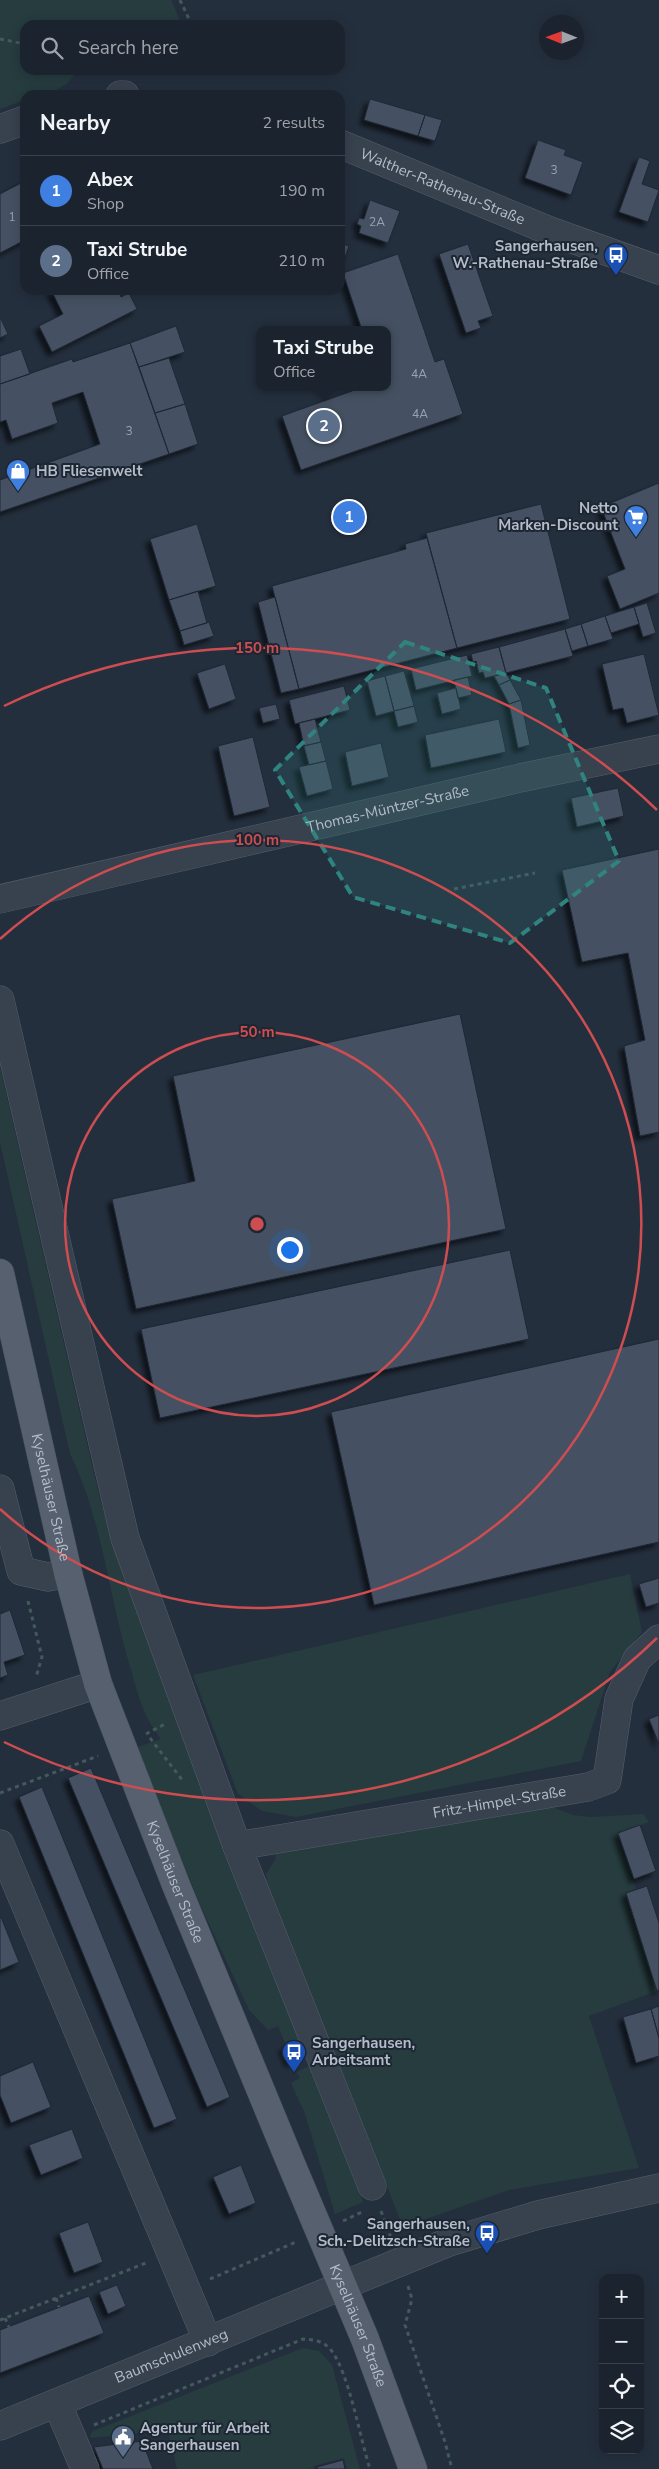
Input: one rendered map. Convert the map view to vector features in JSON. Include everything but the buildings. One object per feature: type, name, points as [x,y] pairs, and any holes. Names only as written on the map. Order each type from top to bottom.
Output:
[{"type":"main road","name":"Kyselhäuser Straße","points":[[0,1273],[68,1573],[98,1684],[145,1807],[369,2348],[414,2469]]},
{"type":"street","points":[[0,129],[20,122]]},
{"type":"street","name":"Walther-Rathenau-Straße","points":[[345,146],[550,231],[659,270]]},
{"type":"street","name":"Thomas-Müntzer-Straße","points":[[0,899],[520,778],[659,749]]},
{"type":"street","points":[[0,1000],[125,1538],[237,1846],[375,2196]]},
{"type":"street","points":[[0,1489],[20,1571],[48,1577],[68,1573]]},
{"type":"street","name":"Fritz-Himpel-Straße","points":[[237,1846],[588,1787],[607,1780],[619,1699],[637,1659],[659,1639]]},
{"type":"street","points":[[0,1716],[98,1684]]},
{"type":"street","points":[[0,1844],[208,2342]]},
{"type":"street","name":"Baumschulenweg","points":[[0,2426],[399,2262],[482,2231],[538,2214],[659,2188]]},
{"type":"street","points":[[57,2403],[85,2469]]},
{"type":"path","points":[[180,0],[189,20]]},
{"type":"path","points":[[0,39],[20,43]]},
{"type":"path","points":[[454,889],[535,872]]},
{"type":"path","points":[[20,1571],[42,1657],[29,1705]]},
{"type":"path","points":[[146,1734],[158,1726]]},
{"type":"path","points":[[186,2288],[320,2232],[375,2196],[412,2299],[405,2325],[445,2442],[452,2469]]},
{"type":"path","points":[[0,2320],[172,2253]]},
{"type":"path","points":[[56,2298],[59,2307]]},
{"type":"path","points":[[5,2318],[9,2327]]},
{"type":"path","points":[[70,2434],[303,2339],[319,2341],[331,2349],[342,2369],[370,2469]]},
{"type":"highlighted area","points":[[405,642],[546,688],[619,861],[510,943],[353,897],[275,770]]},
{"type":"green space","points":[[0,0],[171,0],[180,20],[20,20],[20,75],[74,75],[62,87],[56,90],[20,90],[20,102],[0,109]]},
{"type":"green space","points":[[0,1067],[99,1495],[125,1578],[155,1660],[299,2040],[286,2045],[278,2026],[268,2030],[249,2010],[203,1911],[135,1748],[161,1739],[150,1723],[139,1698],[123,1643],[98,1533],[81,1479],[70,1454],[0,1142]]},
{"type":"green space","points":[[630,1574],[642,1632],[610,1672],[581,1761],[296,1817],[262,1811],[238,1794],[193,1675]]},
{"type":"green space","points":[[550,1806],[573,1815],[590,1817],[643,1814],[649,1822],[618,1833],[636,1889],[626,1893],[657,1991],[589,2016],[639,2168],[509,2190],[403,2227],[267,1882],[266,1874],[276,1858],[274,1850]]},
{"type":"green space","points":[[309,2066],[363,2202],[335,2214],[305,2114],[291,2083],[300,2078],[297,2072]]},
{"type":"green space","points":[[303,2348],[319,2351],[332,2365],[360,2469],[347,2469],[344,2458],[314,2466],[315,2469],[177,2469],[168,2430],[91,2438],[90,2435],[93,2431]]},
{"type":"place","name":"Sangerhausen, W.-Rathenau-Straße","points":[[616,276]]},
{"type":"place","name":"Taxi Strube","points":[[324,426]]},
{"type":"place","name":"HB Fliesenwelt","points":[[18,492]]},
{"type":"place","name":"Abex","points":[[349,517]]},
{"type":"place","name":"Netto Marken-Discount","points":[[636,538]]},
{"type":"place","name":"Sangerhausen, Arbeitsamt","points":[[294,2073]]},
{"type":"place","name":"Sangerhausen, Sch.-Delitzsch-Straße","points":[[487,2254]]},
{"type":"place","name":"Agentur für Arbeit Sangerhausen","points":[[123,2458]]}]
